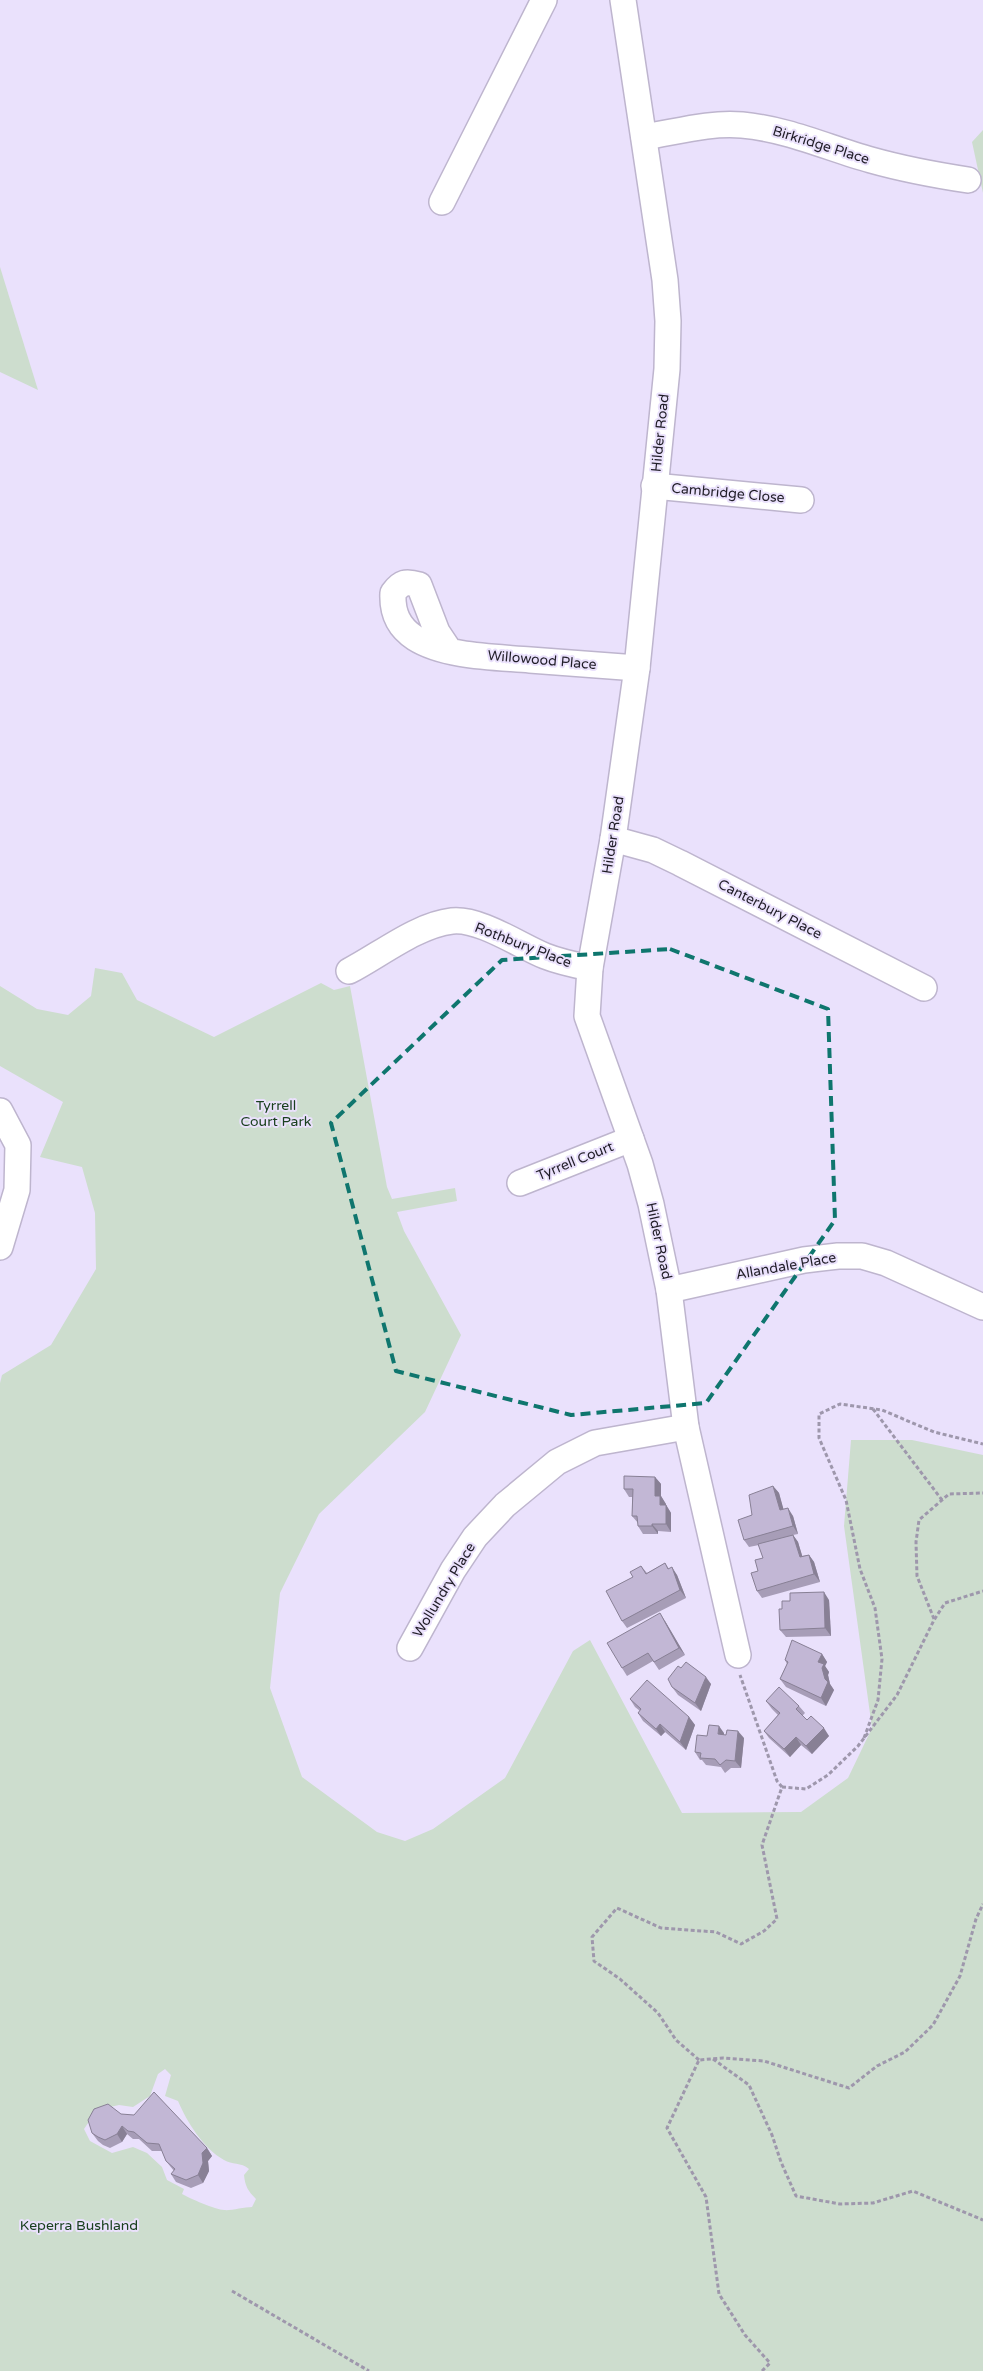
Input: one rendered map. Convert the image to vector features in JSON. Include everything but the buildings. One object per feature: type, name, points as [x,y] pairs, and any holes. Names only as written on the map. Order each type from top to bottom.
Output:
[{"type":"street","points":[[442,202],[544,0]]},
{"type":"street","name":"Hilder Road","points":[[623,0],[658,225],[668,321],[667,369],[637,668],[613,839],[590,968],[587,1016],[631,1139],[651,1204],[669,1290],[686,1428],[738,1655]]},
{"type":"street","name":"Birkridge Place","points":[[644,137],[711,126],[741,125],[795,135],[869,160],[912,171],[968,180]]},
{"type":"street","name":"Cambridge Close","points":[[654,486],[801,500]]},
{"type":"street","name":"Willowood Place","points":[[449,650],[504,657],[637,668]]},
{"type":"street","name":"Canterbury Place","points":[[613,839],[653,850],[924,988]]},
{"type":"street","name":"Rothbury Place","points":[[349,971],[411,936],[432,927],[454,921],[495,931],[544,956],[590,968]]},
{"type":"street","points":[[0,1112],[18,1145],[17,1190],[0,1247]]},
{"type":"street","name":"Tyrrell Court","points":[[520,1183],[631,1139]]},
{"type":"street","name":"Allandale Place","points":[[669,1290],[804,1260],[838,1256],[862,1256],[886,1263],[983,1307]]},
{"type":"street","name":"Wollundry Place","points":[[410,1648],[475,1537],[505,1506],[557,1462],[595,1443],[686,1428]]},
{"type":"path","points":[[864,1738],[878,1700],[882,1659],[875,1608],[860,1569],[846,1500],[819,1438],[819,1414],[840,1404],[882,1410],[934,1432],[983,1444]]},
{"type":"path","points":[[872,1409],[942,1500]]},
{"type":"path","points":[[934,1620],[917,1576],[916,1542],[919,1520],[950,1494],[983,1493]]},
{"type":"path","points":[[738,1655],[740,1676],[777,1780],[782,1787],[806,1789],[828,1775],[864,1738],[896,1695],[934,1620],[945,1603],[983,1591]]},
{"type":"path","points":[[782,1787],[762,1844],[777,1919],[764,1931],[741,1944],[716,1932],[661,1928],[617,1908],[592,1937],[594,1960],[658,2013],[676,2040],[699,2060],[764,2061],[848,2088],[877,2066],[905,2052],[933,2025],[960,1976],[976,1919],[983,1904]]},
{"type":"path","points":[[712,2059],[749,2085],[772,2135],[780,2162],[796,2196],[840,2204],[873,2203],[913,2191],[983,2220]]},
{"type":"path","points":[[699,2060],[667,2128],[706,2197],[719,2294],[745,2335],[770,2363],[762,2371]]},
{"type":"path","points":[[232,2292],[369,2371]]},
{"type":"highlighted area","points":[[670,949],[828,1009],[835,1220],[706,1403],[571,1415],[396,1371],[331,1123],[502,960]]},
{"type":"green space","points":[[983,130],[983,193],[972,142]]},
{"type":"green space","points":[[0,267],[38,390],[0,372]]},
{"type":"green space","points":[[95,968],[122,973],[137,1000],[214,1037],[321,983],[334,990],[350,986],[387,1187],[392,1199],[455,1188],[457,1201],[397,1212],[404,1231],[461,1335],[425,1412],[319,1514],[280,1593],[270,1688],[302,1777],[377,1832],[405,1841],[433,1829],[505,1778],[573,1651],[590,1640],[682,1813],[801,1812],[848,1778],[872,1728],[844,1526],[851,1440],[912,1440],[983,1455],[983,2371],[0,2371],[0,1383],[2,1375],[51,1345],[96,1269],[95,1213],[82,1167],[40,1157],[63,1102],[0,1066],[0,986],[37,1009],[68,1015],[91,996]],"holes":[[[165,2069],[171,2075],[165,2096],[178,2101],[191,2126],[203,2142],[224,2160],[243,2165],[249,2169],[244,2175],[247,2188],[256,2199],[252,2207],[224,2210],[203,2204],[182,2194],[184,2189],[167,2180],[162,2167],[147,2153],[133,2147],[112,2153],[90,2141],[84,2129],[97,2110],[119,2105],[133,2107],[150,2096],[158,2074]]]},
{"type":"park label","name":"Tyrrell Court Park","points":[[276,1114]]},
{"type":"park label","name":"Keperra Bushland","points":[[79,2225]]}]
